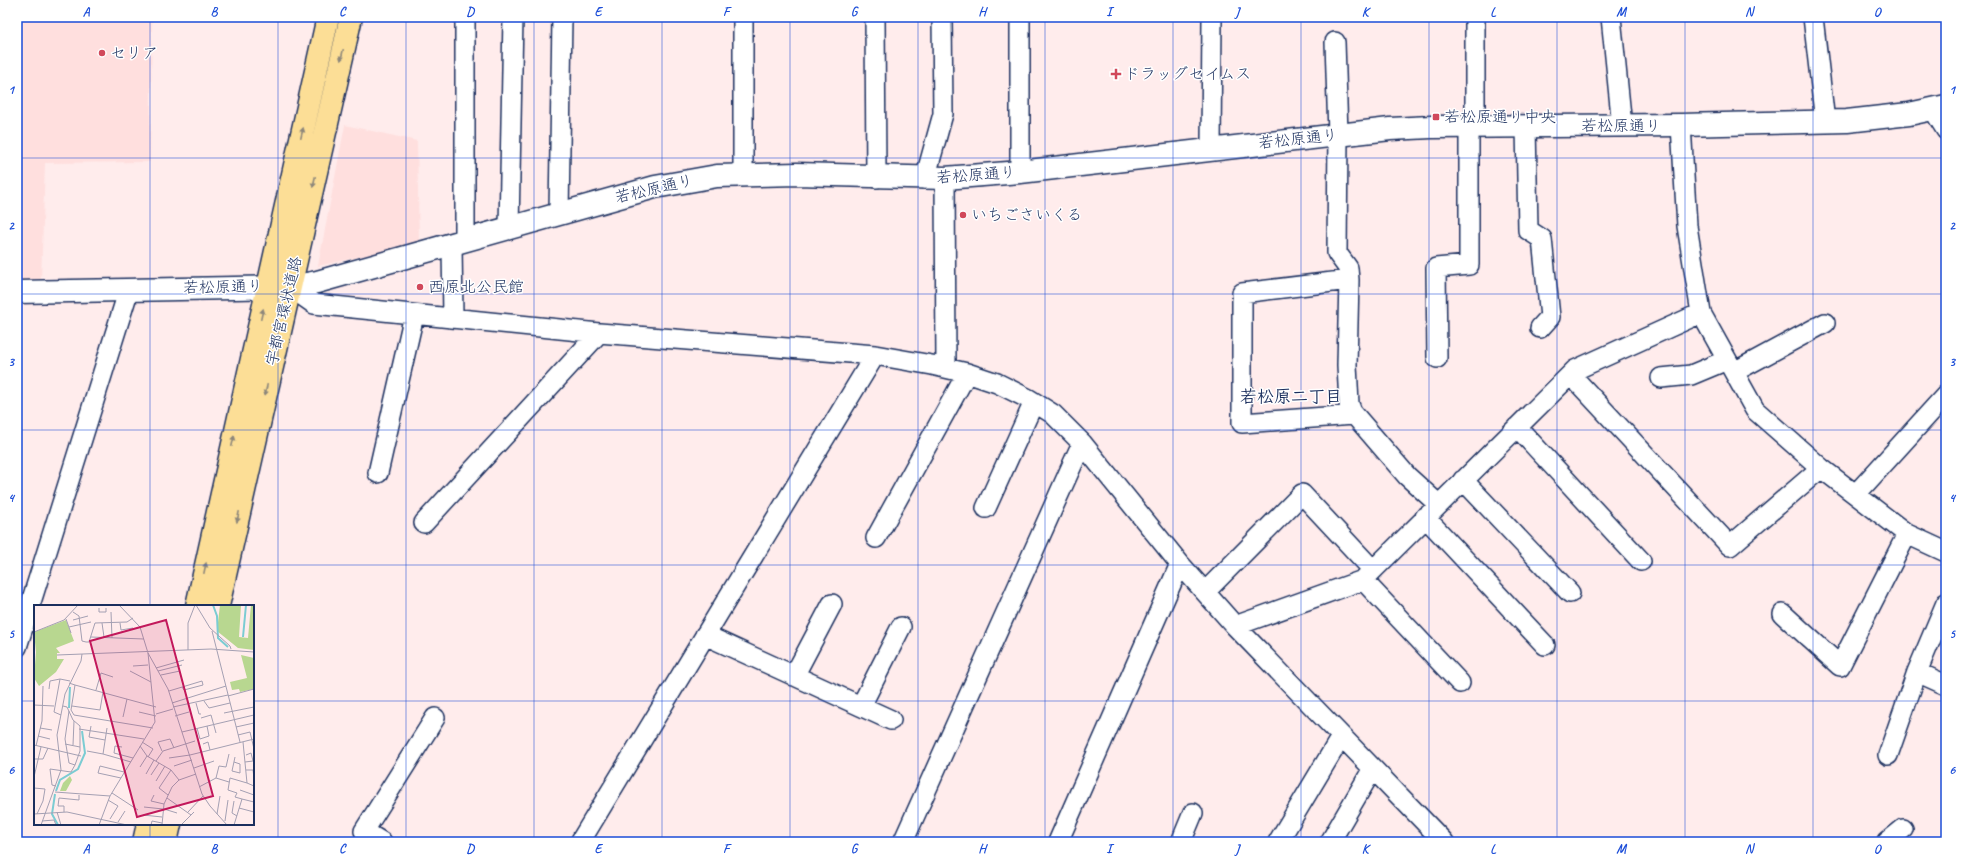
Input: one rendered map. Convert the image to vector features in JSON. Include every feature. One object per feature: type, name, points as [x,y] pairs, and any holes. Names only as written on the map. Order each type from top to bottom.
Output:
[{"type":"highway","name":"宇都宮環状道路","points":[[196,605],[328,17]]},
{"type":"highway","name":"宇都宮環状道路","points":[[218,605],[351,17]]},
{"type":"highway","points":[[144,842],[148,825]]},
{"type":"highway","points":[[166,842],[170,825]]},
{"type":"street","points":[[453,318],[458,242],[465,17]]},
{"type":"street","points":[[509,228],[513,17]]},
{"type":"street","points":[[558,213],[562,17]]},
{"type":"street","points":[[875,17],[876,178]]},
{"type":"street","points":[[942,17],[943,114],[935,179],[946,368]]},
{"type":"street","points":[[1211,148],[1212,17]]},
{"type":"street","points":[[1437,358],[1436,268],[1469,265],[1475,17]]},
{"type":"street","points":[[1611,17],[1622,126]]},
{"type":"street","points":[[1812,17],[1825,122]]},
{"type":"street","points":[[743,174],[744,18]]},
{"type":"street","points":[[1020,19],[1020,172]]},
{"type":"street","points":[[1335,42],[1338,134],[1337,252],[1348,268],[1349,280],[1347,365],[1349,404],[1354,415],[1407,476],[1432,511],[1544,645]]},
{"type":"street","name":"若松原通り","points":[[17,292],[290,287],[317,282],[558,213],[655,187],[717,176],[743,174],[797,174],[935,179],[1020,172],[1211,148],[1390,129],[1472,126],[1622,126],[1825,122],[1867,119],[1940,107]]},
{"type":"street","points":[[1940,107],[1946,130]]},
{"type":"street","points":[[1681,125],[1687,226],[1701,313],[1755,410],[1821,468],[1907,534],[1946,552]]},
{"type":"street","points":[[1526,126],[1528,230],[1542,239],[1550,317],[1540,328]]},
{"type":"street","points":[[1349,280],[1242,293],[1242,423],[1354,415]]},
{"type":"street","points":[[290,287],[314,304],[599,333],[875,355],[946,368],[967,373],[996,383],[1034,402],[1053,414],[1082,443],[1180,564],[1235,626],[1341,738],[1444,842]]},
{"type":"street","points":[[17,648],[22,611],[129,289]]},
{"type":"street","points":[[1235,626],[1368,575],[1575,370],[1701,313]]},
{"type":"street","points":[[378,473],[414,315]]},
{"type":"street","points":[[1662,378],[1691,375],[1730,366],[1825,323]]},
{"type":"street","points":[[424,523],[599,333]]},
{"type":"street","points":[[580,842],[875,355]]},
{"type":"street","points":[[876,538],[967,373]]},
{"type":"street","points":[[1571,375],[1730,546],[1821,468]]},
{"type":"street","points":[[1856,494],[1946,395]]},
{"type":"street","points":[[986,508],[1034,402]]},
{"type":"street","points":[[1517,427],[1641,562]]},
{"type":"street","points":[[904,842],[1082,443]]},
{"type":"street","points":[[1463,480],[1570,593]]},
{"type":"street","points":[[1205,592],[1302,494],[1368,575],[1460,683]]},
{"type":"street","points":[[1783,614],[1840,666],[1907,534]]},
{"type":"street","points":[[1058,842],[1180,564]]},
{"type":"street","points":[[1888,755],[1917,672],[1946,603]]},
{"type":"street","points":[[794,676],[832,604]]},
{"type":"street","points":[[861,706],[901,627]]},
{"type":"street","points":[[706,635],[891,720]]},
{"type":"street","points":[[1917,672],[1946,685]]},
{"type":"street","points":[[382,842],[364,831],[435,718]]},
{"type":"street","points":[[1278,842],[1341,738]]},
{"type":"street","points":[[1330,842],[1372,770]]},
{"type":"street","points":[[1180,842],[1193,813]]},
{"type":"street","points":[[1887,842],[1903,829]]},
{"type":"shaded area","points":[[17,17],[152,17],[150,162],[45,163],[41,281],[17,280]]},
{"type":"shaded area","points":[[345,125],[417,141],[419,244],[318,266]]},
{"type":"place","name":"セリア","points":[[102,53]]},
{"type":"place","name":"ドラッグセイムス","points":[[1116,74]]},
{"type":"place","name":"若松原通り中央","points":[[1436,117]]},
{"type":"place","name":"いちごさいくる","points":[[963,215]]},
{"type":"place","name":"西原北公民館","points":[[420,287]]},
{"type":"district","name":"若松原二丁目","points":[[1291,396]]}]
